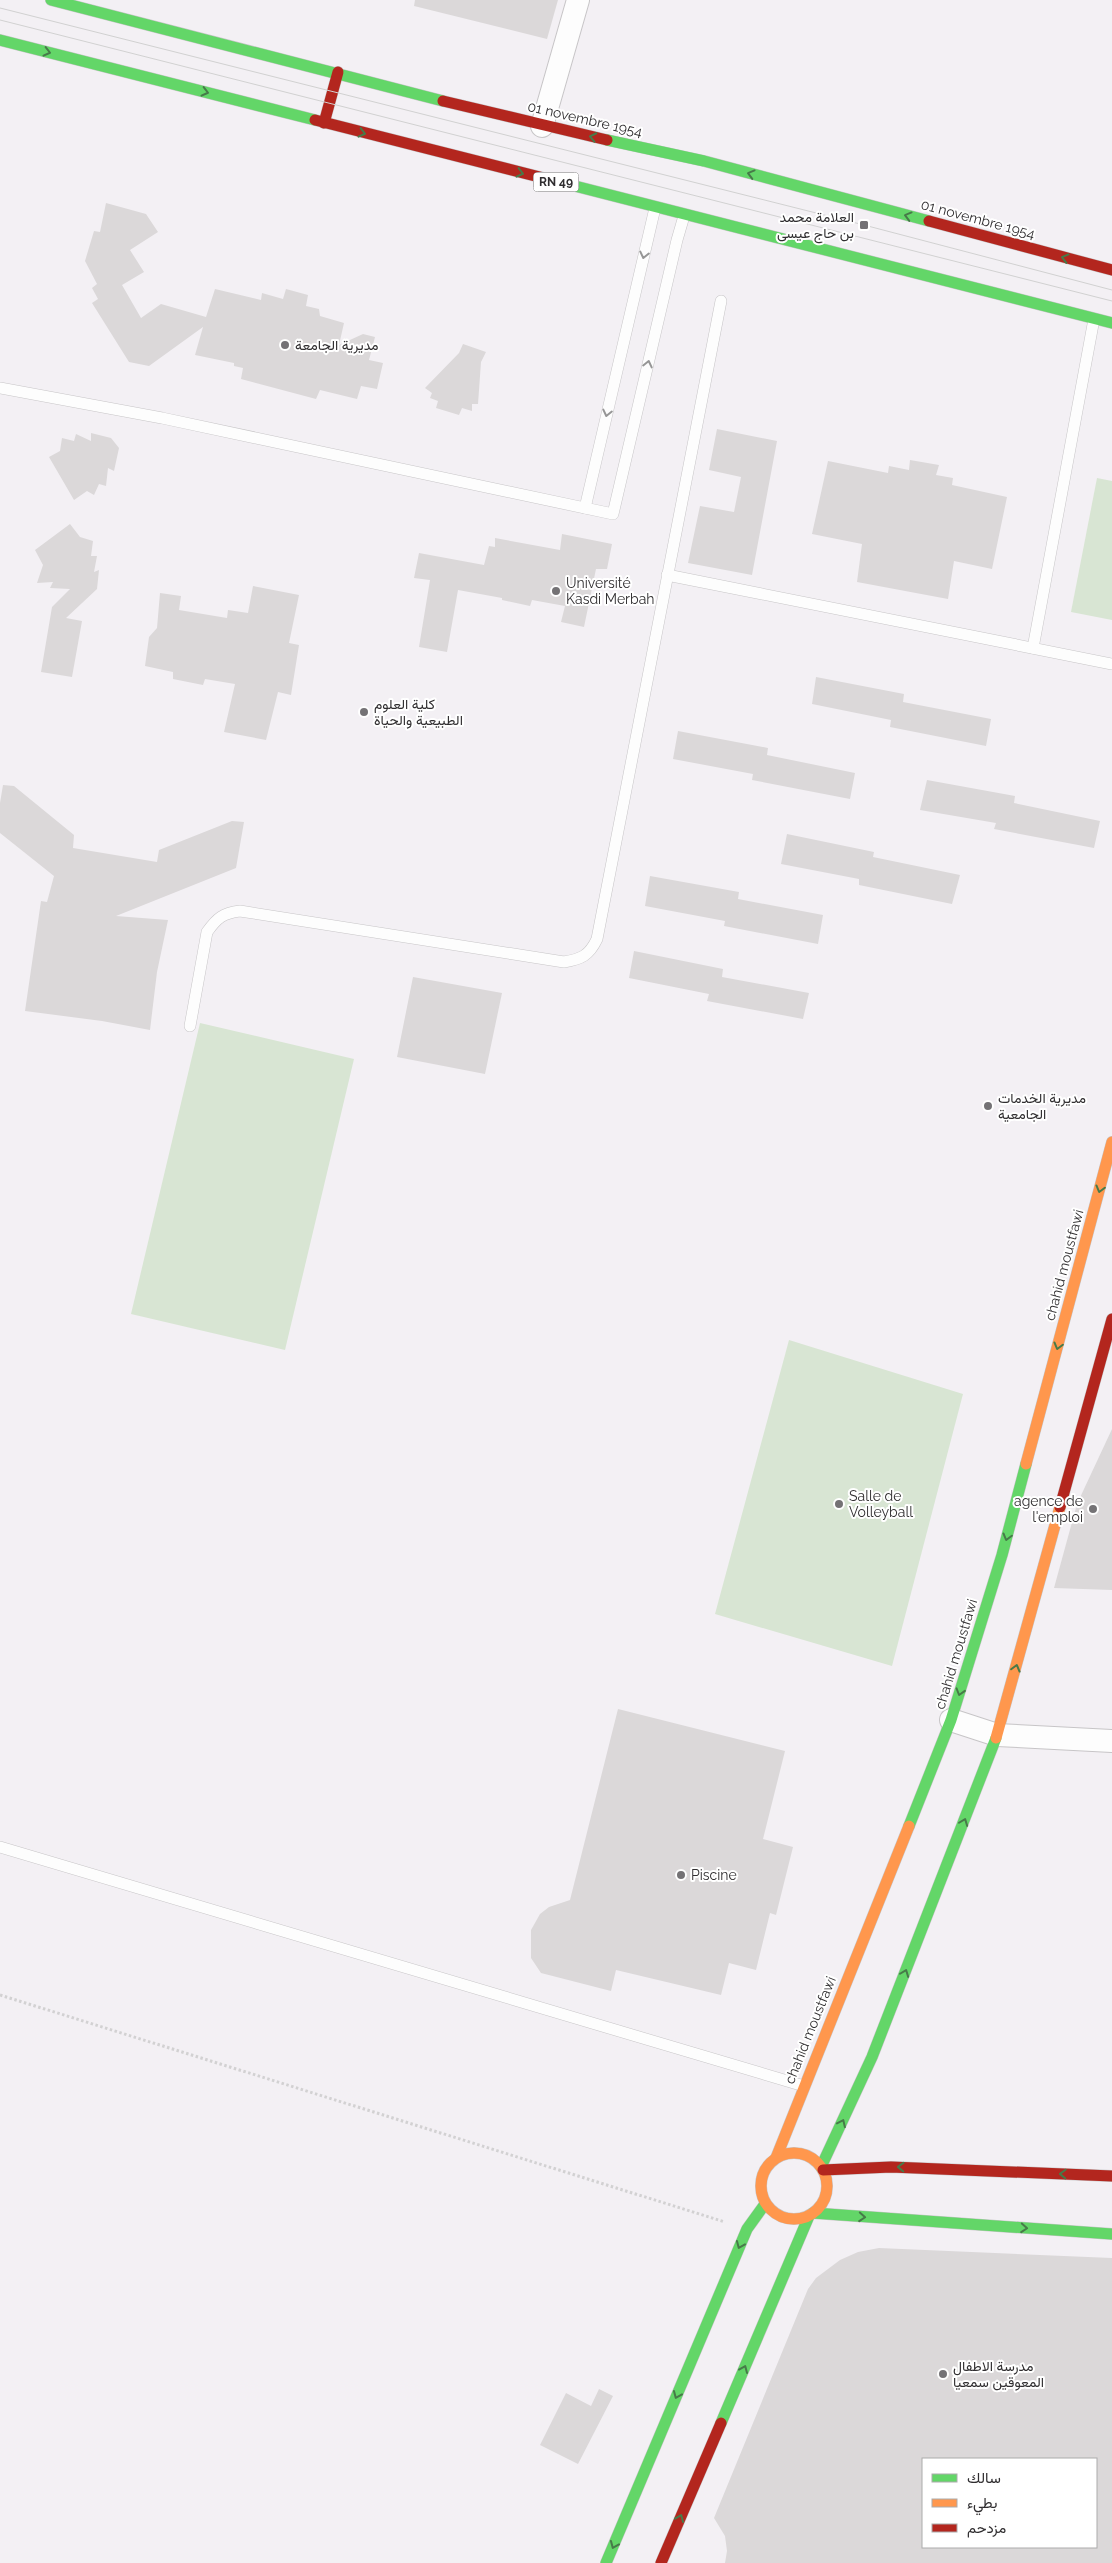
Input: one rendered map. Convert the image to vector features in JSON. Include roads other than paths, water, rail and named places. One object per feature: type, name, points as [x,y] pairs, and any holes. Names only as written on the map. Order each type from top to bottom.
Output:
[{"type":"main road","name":"01 novembre 1954","points":[[51,0],[338,72],[542,126],[704,161],[1112,270]]},
{"type":"main road","name":"RN 49","points":[[0,40],[684,216],[1112,323]]},
{"type":"main road","points":[[324,123],[338,72]]},
{"type":"main road","name":"chahid moustfawi","points":[[776,2158],[951,1720],[1002,1555],[1112,1142]]},
{"type":"main road","points":[[661,2563],[811,2215],[820,2207],[827,2189],[822,2168],[872,2057],[997,1735],[1112,1319]]},
{"type":"main road","points":[[1112,2176],[891,2167],[822,2168],[805,2155],[785,2154],[776,2158],[763,2173],[761,2194],[765,2204],[780,2217],[799,2219],[811,2215],[1112,2234]]},
{"type":"main road","points":[[606,2563],[747,2229],[765,2204]]},
{"type":"street","points":[[542,126],[578,0]]},
{"type":"street","points":[[951,1720],[997,1735],[1112,1741]]},
{"type":"lane","points":[[585,508],[655,208]]},
{"type":"lane","points":[[0,388],[162,418],[613,514],[676,240],[684,216]]},
{"type":"lane","points":[[190,1026],[207,932],[215,920],[226,913],[240,911],[564,962],[580,960],[590,952],[597,939],[721,301]]},
{"type":"lane","points":[[1033,648],[1094,319]]},
{"type":"lane","points":[[668,575],[1112,664]]},
{"type":"lane","points":[[0,1847],[804,2086]]},
{"type":"tram line","points":[[0,8],[864,225],[1112,290]]},
{"type":"tram line","points":[[0,20],[1112,301]]},
{"type":"place","name":"العلامة محمد بن حاج عيسى","points":[[864,225]]},
{"type":"place","name":"مديرية الجامعة","points":[[285,345]]},
{"type":"place","name":"Université Kasdi Merbah","points":[[556,591]]},
{"type":"place","name":"كلية العلوم الطبيعية والحياة","points":[[364,712]]},
{"type":"place","name":"مديرية الخدمات الجامعية","points":[[988,1106]]},
{"type":"place","name":"Salle de Volleyball","points":[[839,1504]]},
{"type":"place","name":"agence de l'emploi","points":[[1093,1509]]},
{"type":"place","name":"Piscine","points":[[681,1875]]},
{"type":"place","name":"مدرسة الاطفال المعوقين سمعيا","points":[[943,2374]]}]
